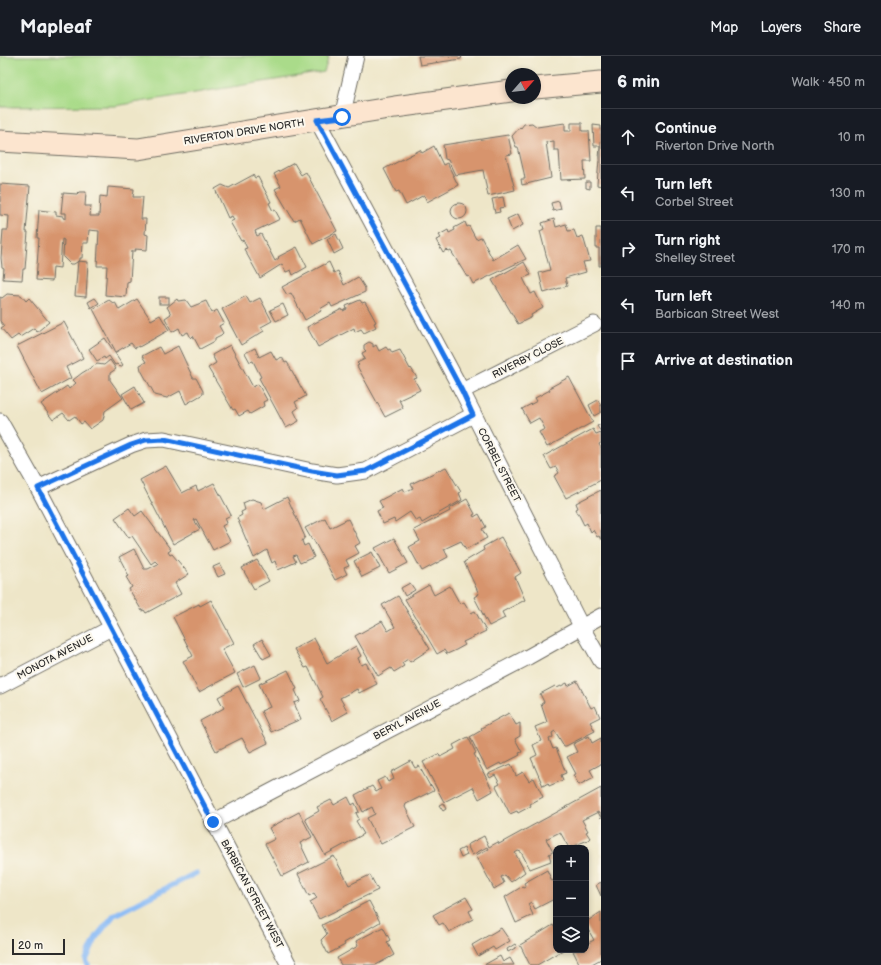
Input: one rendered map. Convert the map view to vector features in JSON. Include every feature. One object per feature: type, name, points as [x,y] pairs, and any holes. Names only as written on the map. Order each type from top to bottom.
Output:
[{"type":"street","points":[[342,117],[356,56]]},
{"type":"street","points":[[541,87],[601,82]]},
{"type":"street","name":"RIVERTON DRIVE NORTH","points":[[0,141],[138,150],[395,107],[505,92]]},
{"type":"street","name":"CORBEL STREET","points":[[317,120],[462,391],[581,626],[601,661]]},
{"type":"street","name":"RIVERBY CLOSE","points":[[462,391],[594,324]]},
{"type":"street","points":[[38,488],[131,445],[146,440],[164,439],[337,475],[366,471],[473,415]]},
{"type":"street","name":"BARBICAN STREET WEST","points":[[0,421],[38,488],[289,965]]},
{"type":"street","name":"BERYL AVENUE","points":[[213,822],[528,657],[601,616]]},
{"type":"street","name":"MONOTA AVENUE","points":[[0,686],[111,628]]},
{"type":"green space","points":[[0,56],[329,56],[324,72],[115,106],[0,107]]},
{"type":"building","points":[[418,56],[462,56],[461,59],[420,65]]},
{"type":"building","points":[[532,123],[537,127],[565,123],[565,131],[571,131],[571,123],[582,123],[582,131],[589,131],[591,161],[584,161],[585,179],[561,180],[559,150],[554,150],[554,141],[546,142],[551,178],[522,185],[521,179],[525,179],[524,173],[518,147],[516,147],[512,136],[524,124]]},
{"type":"building","points":[[593,125],[601,126],[601,186],[597,185],[600,146],[594,146]]},
{"type":"building","points":[[508,135],[512,154],[506,155],[515,190],[488,196],[483,170],[455,175],[448,160],[445,159],[443,145]]},
{"type":"building","points":[[434,146],[443,165],[447,163],[458,185],[427,202],[424,195],[406,205],[399,191],[396,192],[384,169],[420,150],[422,153]]},
{"type":"building","points":[[294,163],[301,175],[306,172],[337,231],[313,244],[300,218],[294,221],[275,189],[281,186],[274,174]]},
{"type":"building","points":[[253,175],[255,178],[258,177],[271,202],[269,203],[273,211],[275,210],[280,219],[255,231],[257,236],[261,234],[275,261],[279,258],[278,257],[297,247],[307,267],[293,275],[291,270],[286,272],[282,264],[260,278],[244,249],[247,248],[243,240],[241,241],[230,222],[234,220],[232,216],[228,218],[215,189],[222,185],[229,188]]},
{"type":"building","points":[[586,182],[590,182],[590,189],[586,188]]},
{"type":"building","points":[[0,184],[30,186],[26,232],[28,232],[25,269],[23,269],[22,280],[3,279],[4,268],[2,267],[1,258],[3,230],[8,230],[9,216],[0,215]]},
{"type":"building","points":[[108,187],[134,189],[133,197],[143,197],[141,219],[146,219],[145,234],[148,235],[147,250],[135,249],[136,251],[132,251],[130,281],[127,282],[126,297],[105,295],[107,266],[97,266],[99,231],[89,230],[88,243],[83,243],[82,258],[74,264],[70,264],[63,257],[64,240],[62,239],[60,268],[53,267],[52,281],[36,280],[39,210],[56,212],[56,215],[63,216],[63,218],[66,219],[66,213],[61,213],[63,193],[77,194],[79,192],[86,192],[85,206],[91,206],[90,216],[99,216],[100,196],[107,197]]},
{"type":"building","points":[[503,197],[505,207],[499,208],[500,212],[495,213],[492,199]]},
{"type":"building","points":[[559,201],[561,209],[553,211],[551,203]]},
{"type":"building","points":[[459,203],[466,208],[467,211],[462,218],[459,219],[452,214],[451,211],[456,204]]},
{"type":"building","points":[[518,214],[523,225],[512,231],[507,219]]},
{"type":"building","points":[[554,219],[556,227],[566,224],[568,231],[574,230],[577,238],[583,236],[590,261],[583,262],[586,272],[565,278],[567,286],[544,293],[539,273],[550,270],[540,231],[544,229],[542,223]]},
{"type":"building","points":[[465,222],[476,239],[481,237],[493,260],[518,245],[526,259],[473,284],[451,251],[449,252],[447,250],[443,253],[436,240],[441,238],[439,235],[448,230],[449,233],[455,230],[454,228]]},
{"type":"building","points":[[596,228],[601,228],[601,266],[599,266],[599,248],[596,248]]},
{"type":"building","points":[[336,234],[343,249],[334,254],[327,239]]},
{"type":"building","points":[[78,261],[88,262],[86,297],[75,296]]},
{"type":"building","points":[[329,262],[334,273],[338,271],[344,285],[358,277],[365,288],[365,292],[332,307],[330,303],[320,309],[321,311],[305,320],[291,293],[287,295],[282,287]]},
{"type":"building","points":[[524,262],[531,275],[523,278],[531,294],[535,292],[543,308],[531,315],[532,317],[518,324],[492,280]]},
{"type":"building","points":[[7,294],[21,295],[26,301],[29,298],[49,322],[37,332],[34,328],[20,337],[18,335],[11,340],[1,328],[4,326],[0,321],[0,297],[2,298]]},
{"type":"building","points":[[246,296],[250,303],[260,298],[272,321],[261,327],[264,331],[241,345],[222,309]]},
{"type":"building","points":[[159,297],[169,297],[169,304],[159,304]]},
{"type":"building","points":[[95,298],[99,303],[91,308],[88,302]]},
{"type":"building","points":[[137,299],[151,320],[160,315],[169,330],[139,347],[135,348],[131,343],[116,352],[93,309],[109,300],[113,303],[115,302],[119,310]]},
{"type":"building","points":[[177,299],[178,301],[186,300],[191,307],[206,301],[212,313],[217,310],[224,323],[219,326],[223,333],[215,338],[215,341],[200,349],[193,336],[191,338],[188,332],[182,335],[179,328],[172,332],[165,318],[171,314],[167,307]]},
{"type":"building","points":[[360,300],[362,303],[365,302],[376,322],[374,323],[376,327],[364,333],[361,329],[355,332],[354,328],[318,347],[307,327],[342,309],[343,311],[347,309],[346,306]]},
{"type":"building","points":[[283,304],[288,315],[276,321],[270,310]]},
{"type":"building","points":[[64,322],[83,358],[66,367],[71,378],[42,394],[17,346]]},
{"type":"building","points":[[105,338],[123,365],[120,367],[117,364],[115,365],[109,356],[105,359],[104,357],[97,361],[89,349]]},
{"type":"building","points":[[369,342],[373,344],[373,347],[376,345],[379,351],[386,347],[388,350],[390,349],[392,353],[400,350],[410,369],[411,368],[417,378],[414,379],[420,390],[399,400],[403,408],[385,417],[357,366],[359,365],[357,363],[365,359],[362,353],[366,351],[364,349],[364,345]]},
{"type":"building","points":[[230,345],[253,387],[258,384],[267,400],[263,402],[264,406],[250,414],[248,411],[239,416],[235,409],[233,410],[208,368],[216,363],[212,355]]},
{"type":"building","points":[[178,346],[193,378],[196,378],[203,391],[203,394],[186,404],[180,391],[167,398],[155,395],[141,370],[140,365],[146,362],[142,356],[159,347],[163,354]]},
{"type":"building","points":[[255,348],[259,357],[271,351],[276,360],[282,357],[285,363],[287,362],[306,396],[295,402],[298,408],[294,411],[299,421],[286,428],[259,378],[261,377],[253,361],[250,362],[245,353]]},
{"type":"building","points":[[110,360],[116,369],[110,373],[110,380],[123,398],[105,411],[103,420],[90,429],[84,422],[81,424],[75,416],[69,420],[63,413],[53,420],[41,404],[67,386],[69,389],[76,383],[73,380],[82,373],[97,364],[104,365]]},
{"type":"building","points":[[569,377],[593,422],[547,447],[539,432],[545,429],[539,418],[530,423],[522,409],[537,401],[535,398],[550,390],[549,388]]},
{"type":"building","points":[[135,386],[144,403],[131,410],[122,394]]},
{"type":"building","points":[[598,400],[601,406],[601,412],[594,416],[589,405]]},
{"type":"building","points":[[601,424],[601,432],[597,426]]},
{"type":"building","points":[[593,429],[596,434],[601,432],[601,443],[599,444],[601,448],[601,480],[566,498],[554,476],[559,473],[556,467],[551,469],[544,456]]},
{"type":"building","points":[[166,466],[182,493],[196,486],[198,491],[214,483],[231,515],[225,518],[227,523],[222,526],[230,541],[213,550],[196,519],[194,520],[200,529],[173,544],[140,480]]},
{"type":"building","points":[[446,467],[461,492],[459,493],[462,500],[422,523],[420,519],[416,521],[410,512],[395,522],[394,519],[383,524],[377,511],[383,508],[379,501],[403,488],[405,492],[413,488],[411,484]]},
{"type":"building","points":[[601,490],[601,540],[599,536],[597,537],[593,530],[591,532],[587,523],[584,525],[576,509],[578,508],[576,503]]},
{"type":"building","points":[[287,497],[305,537],[302,541],[304,546],[308,544],[314,557],[300,563],[296,555],[293,556],[296,562],[278,570],[275,561],[272,563],[267,550],[254,558],[237,518],[242,515],[241,512],[245,510],[243,503],[252,499],[261,502],[264,509]]},
{"type":"building","points":[[467,499],[475,514],[473,515],[474,517],[479,514],[486,527],[482,529],[487,538],[466,549],[461,541],[444,549],[448,557],[422,571],[409,547],[420,541],[414,530],[450,511],[449,509]]},
{"type":"building","points":[[129,508],[135,516],[142,511],[171,550],[168,552],[170,555],[172,554],[189,574],[175,583],[181,594],[146,613],[144,610],[142,611],[129,589],[132,587],[126,577],[129,576],[119,557],[134,549],[144,569],[148,569],[158,564],[155,561],[151,564],[132,536],[129,538],[115,518]]},
{"type":"building","points":[[325,518],[330,528],[348,519],[360,543],[355,546],[359,553],[346,560],[349,566],[344,568],[347,574],[335,580],[313,539],[312,540],[305,528]]},
{"type":"building","points":[[501,537],[521,573],[515,577],[525,600],[502,612],[505,618],[489,626],[474,597],[479,594],[464,562],[484,550],[483,547]]},
{"type":"building","points":[[394,538],[408,563],[389,573],[375,548]]},
{"type":"building","points":[[372,552],[380,568],[362,577],[354,561]]},
{"type":"building","points":[[257,560],[269,581],[254,589],[242,568]]},
{"type":"building","points":[[220,564],[225,574],[218,577],[213,567]]},
{"type":"building","points":[[410,583],[415,590],[405,596],[401,588]]},
{"type":"building","points":[[429,585],[434,595],[450,586],[460,604],[464,602],[471,613],[475,611],[486,631],[463,642],[465,645],[456,650],[447,654],[444,650],[437,654],[405,599]]},
{"type":"building","points":[[398,596],[430,649],[410,662],[408,659],[402,663],[404,666],[394,672],[391,668],[378,676],[355,636],[382,621],[388,631],[395,627],[382,605]]},
{"type":"building","points":[[211,600],[234,643],[222,649],[235,673],[199,692],[183,661],[193,656],[173,617],[199,604],[200,606]]},
{"type":"building","points":[[314,638],[327,663],[356,646],[361,656],[358,658],[361,665],[366,663],[377,684],[359,693],[357,689],[340,698],[348,712],[332,721],[320,699],[323,697],[308,667],[305,668],[294,649]]},
{"type":"building","points":[[262,639],[271,655],[263,659],[254,644]]},
{"type":"building","points":[[255,665],[261,678],[243,687],[237,674]]},
{"type":"building","points":[[288,670],[297,689],[295,690],[300,701],[294,703],[301,719],[271,732],[261,711],[270,707],[259,684]]},
{"type":"building","points":[[577,681],[591,708],[595,706],[600,717],[590,722],[595,731],[566,746],[564,746],[555,731],[552,733],[553,737],[549,739],[553,749],[556,748],[566,773],[561,775],[563,780],[549,786],[548,783],[543,786],[531,758],[537,755],[533,745],[541,741],[535,727],[547,722],[541,704],[544,702],[540,694],[555,686],[557,688],[567,683],[568,686]]},
{"type":"building","points":[[238,686],[268,743],[250,752],[242,738],[216,751],[200,721],[224,708],[218,697]]},
{"type":"building","points":[[509,713],[516,725],[520,723],[520,736],[515,739],[522,752],[519,753],[520,755],[501,765],[500,763],[487,770],[470,737],[482,730],[481,728]]},
{"type":"building","points":[[589,736],[592,743],[601,738],[601,764],[590,770],[594,777],[579,785],[573,775],[576,774],[567,757],[577,752],[573,744]]},
{"type":"building","points":[[468,737],[476,753],[474,754],[493,791],[479,799],[473,787],[444,802],[423,762],[439,754],[440,757],[455,749],[453,745]]},
{"type":"building","points":[[411,761],[415,768],[419,766],[430,786],[431,785],[434,790],[406,804],[405,807],[415,827],[381,844],[367,818],[375,814],[372,807],[363,812],[355,795],[372,786],[376,792],[381,789],[377,781],[385,777],[388,782],[394,779],[391,772]]},
{"type":"building","points":[[511,764],[516,776],[523,772],[529,781],[534,778],[543,797],[518,813],[517,811],[510,814],[496,786],[500,784],[495,775],[490,778],[488,774]]},
{"type":"building","points":[[601,788],[601,818],[598,812],[582,820],[588,831],[586,832],[590,838],[588,840],[576,845],[567,845],[560,832],[546,839],[553,852],[549,854],[551,861],[530,869],[521,852],[518,851],[515,853],[525,872],[511,882],[505,875],[501,877],[504,883],[494,889],[476,855],[488,849],[487,847],[472,855],[467,845],[484,836],[489,847],[498,842],[499,844]]},
{"type":"building","points":[[348,797],[352,805],[355,803],[359,812],[356,813],[359,819],[356,821],[364,834],[325,855],[305,819],[319,811],[317,807],[331,800],[334,805]]},
{"type":"building","points":[[443,803],[446,809],[443,811],[439,805]]},
{"type":"building","points":[[299,812],[312,837],[300,843],[309,862],[282,876],[265,844],[275,839],[269,828]]},
{"type":"building","points":[[464,848],[467,855],[461,858],[458,851]]},
{"type":"building","points":[[334,856],[349,885],[370,875],[378,890],[319,919],[310,902],[317,898],[314,893],[309,896],[298,874]]},
{"type":"building","points":[[547,870],[553,880],[553,900],[535,909],[531,902],[528,904],[533,915],[516,923],[505,897],[523,886],[524,888],[526,887],[524,883]]},
{"type":"building","points":[[601,882],[601,896],[596,885]]},
{"type":"building","points":[[466,897],[473,909],[469,911],[473,919],[449,932],[443,923],[439,925],[433,915]]},
{"type":"building","points":[[369,901],[380,922],[344,943],[345,945],[328,954],[321,940],[327,934],[322,925]]},
{"type":"building","points":[[601,912],[601,959],[590,965],[580,965],[574,953],[589,953],[589,942],[594,940],[589,931],[589,920]]},
{"type":"building","points":[[553,925],[553,953],[558,953],[537,965],[530,965],[520,945]]},
{"type":"building","points":[[383,927],[390,940],[387,942],[394,955],[376,965],[341,965],[337,958],[358,946],[356,941]]},
{"type":"building","points":[[501,928],[510,941],[495,950],[493,947],[478,956],[472,945]]},
{"type":"building","points":[[515,944],[517,947],[508,952],[507,949]]},
{"type":"building","points":[[500,956],[503,962],[510,958],[514,965],[484,965]]},
{"type":"waterway","points":[[88,965],[86,960],[97,936],[114,915],[196,873]]},
{"type":"route","points":[[213,822],[38,488],[131,445],[146,440],[164,439],[248,458],[337,475],[366,471],[473,415],[462,391],[317,120],[342,117]]}]
